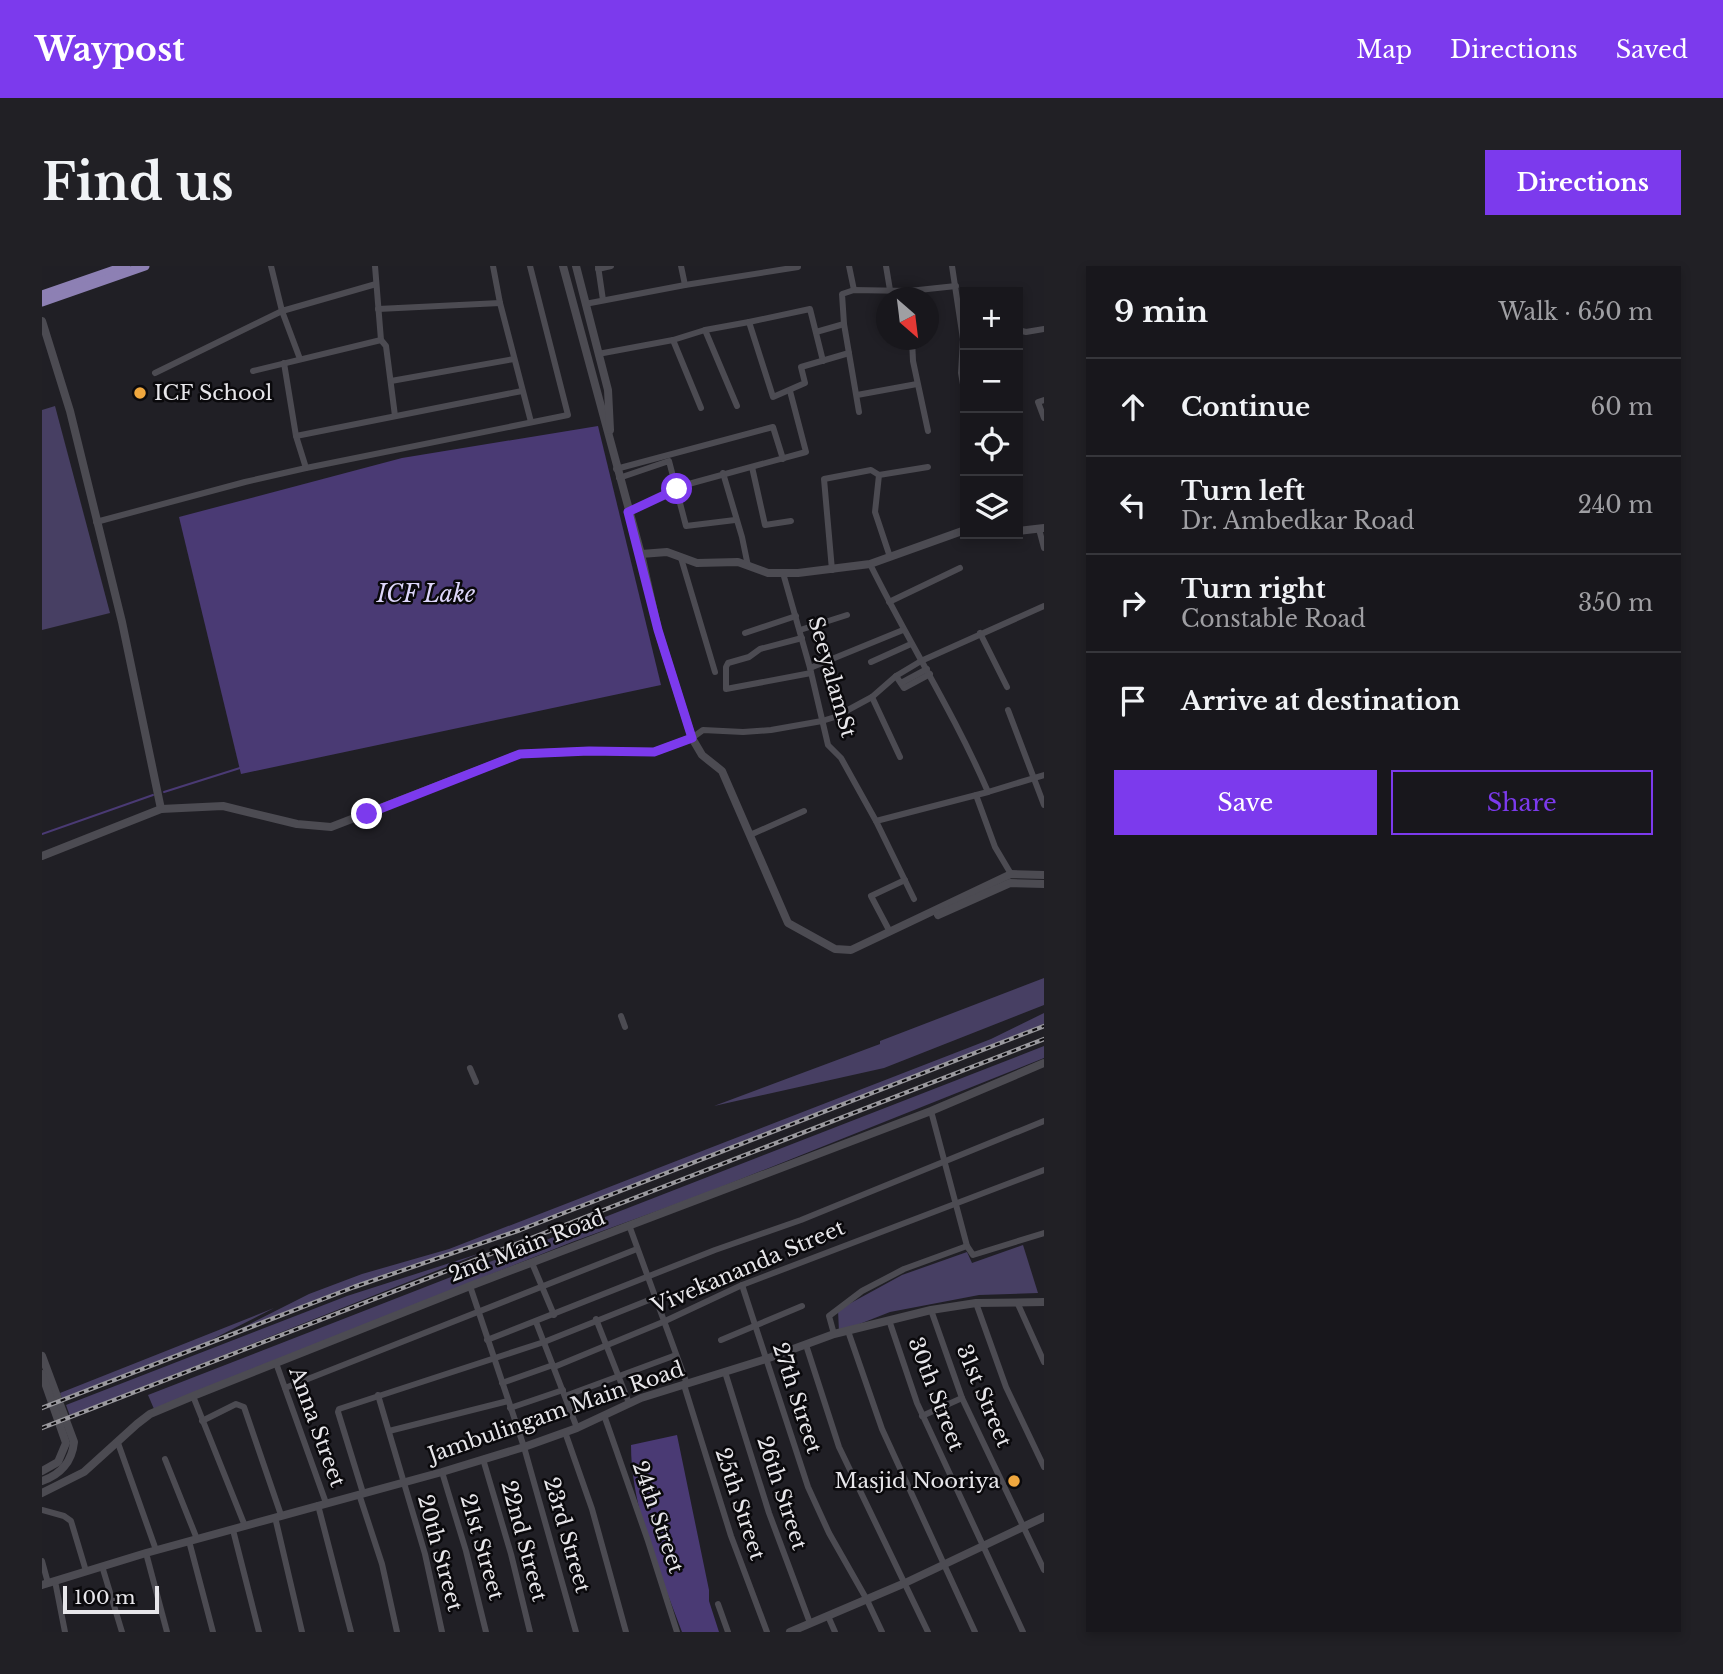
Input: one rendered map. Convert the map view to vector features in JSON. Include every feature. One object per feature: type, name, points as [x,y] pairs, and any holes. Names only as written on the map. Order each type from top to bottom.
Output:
[{"type":"main road","points":[[42,295],[126,266]]},
{"type":"main road","points":[[42,302],[145,266]]},
{"type":"street","points":[[271,266],[282,311],[300,359]]},
{"type":"street","points":[[374,266],[381,340],[386,345],[395,416]]},
{"type":"street","points":[[493,266],[531,422]]},
{"type":"street","points":[[96,522],[306,468],[568,415],[530,266]]},
{"type":"street","points":[[563,266],[658,630],[692,738],[702,755],[722,771],[788,923],[835,948],[851,950],[1011,874],[1044,875]]},
{"type":"street","points":[[576,266],[608,390],[611,450]]},
{"type":"street","points":[[603,300],[598,267],[611,266]]},
{"type":"street","points":[[681,266],[685,285]]},
{"type":"street","points":[[849,266],[854,290]]},
{"type":"street","points":[[886,266],[890,287]]},
{"type":"street","points":[[952,266],[960,312]]},
{"type":"street","points":[[585,304],[798,267]]},
{"type":"street","points":[[155,373],[282,311],[376,284]]},
{"type":"street","points":[[939,289],[956,286]]},
{"type":"street","points":[[859,412],[844,324],[842,294],[854,290],[876,290]]},
{"type":"street","points":[[378,309],[500,303]]},
{"type":"street","points":[[598,354],[810,309],[823,361]]},
{"type":"street","points":[[42,321],[70,411],[122,622],[162,810]]},
{"type":"street","points":[[749,322],[773,397],[805,383],[801,367],[849,353]]},
{"type":"street","points":[[816,332],[844,324]]},
{"type":"street","points":[[1023,331],[1044,329]]},
{"type":"street","points":[[705,330],[737,405]]},
{"type":"street","points":[[253,372],[381,340]]},
{"type":"street","points":[[673,340],[701,408]]},
{"type":"street","points":[[913,350],[928,431]]},
{"type":"street","points":[[391,381],[514,359]]},
{"type":"street","points":[[284,363],[296,436],[306,468]]},
{"type":"street","points":[[857,395],[918,384]]},
{"type":"street","points":[[296,436],[522,391]]},
{"type":"street","points":[[628,512],[677,489],[723,473],[806,452],[790,391]]},
{"type":"street","points":[[1044,400],[1038,402],[1044,418]]},
{"type":"street","points":[[618,474],[773,427],[783,458]]},
{"type":"street","points":[[618,474],[669,461],[686,526],[736,520]]},
{"type":"street","points":[[752,467],[765,525],[791,521]]},
{"type":"street","points":[[832,570],[824,479],[871,470],[879,475],[928,467]]},
{"type":"street","points":[[723,473],[748,566]]},
{"type":"street","points":[[879,475],[875,512],[890,557]]},
{"type":"street","points":[[1023,530],[1041,528],[1044,548]]},
{"type":"street","points":[[640,554],[667,552],[697,563],[738,562],[768,573],[832,570],[870,564],[960,532]]},
{"type":"street","points":[[681,558],[715,672]]},
{"type":"street","points":[[870,564],[969,749],[988,792]]},
{"type":"street","points":[[889,602],[960,568]]},
{"type":"street","name":"SeeyalamSt","points":[[783,573],[811,670],[828,745],[841,758],[914,898]]},
{"type":"street","points":[[42,856],[162,810],[223,806],[297,824],[331,827],[520,754],[654,752],[692,738],[703,730],[743,732],[822,721],[846,713],[921,661],[1044,606]]},
{"type":"street","points":[[800,630],[847,615]]},
{"type":"street","points":[[745,633],[796,616]]},
{"type":"street","points":[[802,638],[760,649],[749,657],[728,663],[726,689],[811,670],[903,630]]},
{"type":"street","points":[[980,633],[1007,687]]},
{"type":"street","points":[[870,662],[911,644]]},
{"type":"street","points":[[896,676],[904,688],[928,671]]},
{"type":"street","points":[[872,697],[900,757]]},
{"type":"street","points":[[1008,710],[1044,805]]},
{"type":"street","points":[[876,821],[1044,775]]},
{"type":"street","points":[[976,795],[995,847],[1011,874]]},
{"type":"street","points":[[750,835],[804,811]]},
{"type":"street","points":[[890,932],[871,896],[905,880]]},
{"type":"street","points":[[914,920],[938,915],[1010,883],[1044,884]]},
{"type":"street","points":[[621,1016],[625,1027]]},
{"type":"street","name":"2nd Main Road","points":[[42,1493],[84,1472],[150,1414],[470,1286],[932,1111],[1044,1063]]},
{"type":"street","points":[[470,1068],[476,1082]]},
{"type":"street","points":[[932,1111],[967,1246],[973,1255],[1044,1233]]},
{"type":"street","points":[[487,1340],[801,1220],[1044,1121]]},
{"type":"street","name":"Vivekananda Street","points":[[502,1383],[553,1366],[663,1322],[742,1285],[1044,1170]]},
{"type":"street","name":"25th Street","points":[[629,1225],[676,1355],[731,1536],[767,1632]]},
{"type":"street","points":[[834,1334],[829,1316],[862,1291],[904,1269],[967,1246]]},
{"type":"street","points":[[285,1388],[637,1249]]},
{"type":"street","points":[[532,1263],[554,1315]]},
{"type":"street","name":"27th Street","points":[[742,1285],[808,1488],[882,1632]]},
{"type":"street","name":"23rd Street","points":[[470,1286],[524,1447],[576,1632]]},
{"type":"street","points":[[397,1632],[382,1564],[338,1410],[544,1342],[654,1298]]},
{"type":"street","points":[[1017,1302],[1044,1362]]},
{"type":"street","name":"Jambulingam Main Road","points":[[48,1583],[156,1550],[483,1460],[577,1428],[629,1403],[834,1334],[931,1310],[976,1303],[1044,1302]]},
{"type":"street","points":[[976,1303],[1006,1387],[1044,1468]]},
{"type":"street","points":[[721,1340],[802,1306]]},
{"type":"street","name":"31st Street","points":[[931,1310],[962,1398],[1044,1570]]},
{"type":"street","points":[[596,1320],[629,1403]]},
{"type":"street","name":"30th Street","points":[[889,1320],[922,1416],[1023,1632]]},
{"type":"street","points":[[537,1322],[577,1428]]},
{"type":"street","points":[[848,1331],[882,1429],[975,1632]]},
{"type":"street","points":[[806,1345],[839,1447],[928,1632]]},
{"type":"street","points":[[389,1431],[564,1393],[676,1355]]},
{"type":"street","points":[[42,1356],[73,1452],[59,1472],[42,1481]]},
{"type":"street","name":"Anna Street","points":[[276,1363],[322,1504],[351,1632]]},
{"type":"street","name":"26th Street","points":[[725,1372],[769,1513],[810,1623]]},
{"type":"street","points":[[43,1375],[70,1443]]},
{"type":"street","name":"20th Street","points":[[378,1395],[425,1554],[442,1632]]},
{"type":"street","points":[[193,1396],[246,1526]]},
{"type":"street","points":[[922,1416],[962,1398]]},
{"type":"street","points":[[202,1420],[236,1404],[244,1407],[278,1516],[302,1632]]},
{"type":"street","name":"24th Street","points":[[604,1415],[677,1632]]},
{"type":"street","points":[[565,1432],[592,1508],[626,1632]]},
{"type":"street","points":[[42,1471],[58,1462],[70,1443]]},
{"type":"street","points":[[118,1443],[156,1550]]},
{"type":"street","points":[[165,1459],[193,1540],[213,1632]]},
{"type":"street","name":"22nd Street","points":[[483,1460],[511,1554],[530,1632]]},
{"type":"street","name":"21st Street","points":[[442,1472],[466,1551],[486,1632]]},
{"type":"street","points":[[42,1510],[64,1516],[71,1521],[86,1571]]},
{"type":"street","points":[[791,1632],[943,1566],[1044,1517]]},
{"type":"street","points":[[233,1530],[259,1632]]},
{"type":"street","points":[[146,1553],[167,1632]]},
{"type":"street","points":[[42,1561],[65,1632]]},
{"type":"street","points":[[102,1566],[122,1632]]},
{"type":"street","points":[[718,1604],[728,1632]]},
{"type":"street","points":[[828,1616],[835,1632]]},
{"type":"shaded area","points":[[55,406],[110,613],[42,630],[42,410]]},
{"type":"shaded area","points":[[1044,978],[1044,1005],[884,1068],[714,1106],[880,1044],[880,1041]]},
{"type":"shaded area","points":[[1044,1013],[1044,1024],[491,1240],[396,1270],[234,1332],[309,1294],[362,1274],[449,1249],[991,1039]]},
{"type":"shaded area","points":[[1044,1046],[1044,1058],[154,1409],[148,1395]]},
{"type":"shaded area","points":[[1023,1245],[1038,1293],[979,1295],[890,1312],[839,1332],[838,1310],[902,1275],[967,1252],[972,1263]]},
{"type":"shaded area","points":[[481,1253],[70,1416],[66,1405],[347,1296]]},
{"type":"shaded area","points":[[274,1308],[203,1344],[62,1399],[60,1393]]},
{"type":"water","name":"ICF Lake","points":[[598,426],[661,685],[241,774],[179,517],[402,458]]},
{"type":"water","points":[[677,1435],[709,1601],[719,1632],[682,1632],[648,1540],[636,1493],[631,1445]]},
{"type":"waterway","points":[[164,792],[240,768]]},
{"type":"waterway","points":[[42,834],[153,795]]},
{"type":"railway","points":[[42,1408],[354,1287],[520,1230],[1044,1026]]},
{"type":"railway","points":[[42,1428],[1044,1039]]},
{"type":"place","name":"ICF School","points":[[140,393]]},
{"type":"place","name":"Masjid Nooriya","points":[[1014,1481]]},
{"type":"route","points":[[367,814],[520,754],[654,752],[692,738],[658,630],[628,512],[677,489]]}]
